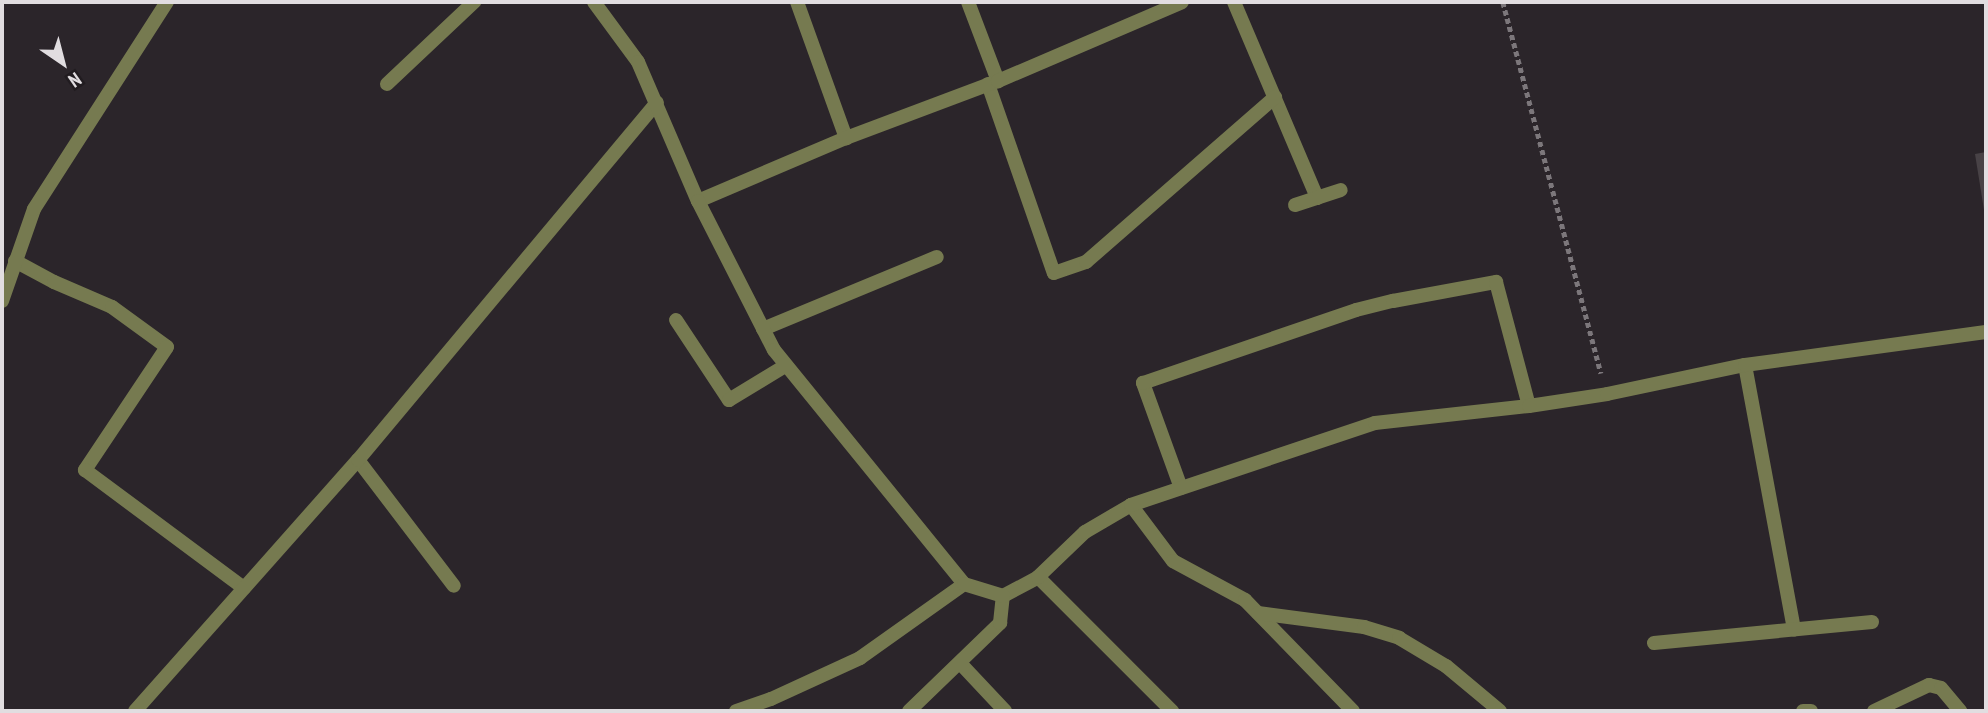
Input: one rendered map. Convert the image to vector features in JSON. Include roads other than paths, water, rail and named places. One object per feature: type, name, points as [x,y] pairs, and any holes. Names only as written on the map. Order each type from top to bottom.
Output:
[{"type":"street","points":[[2,300],[34,209],[167,2]]},
{"type":"street","points":[[387,84],[474,2]]},
{"type":"street","points":[[594,2],[638,62],[698,201],[763,329],[785,366],[964,584],[1003,596],[1038,578],[1085,532],[1130,505],[1375,424],[1529,406],[1607,394],[1745,365],[1986,332]]},
{"type":"street","points":[[797,2],[846,138]]},
{"type":"street","points":[[968,2],[1054,273],[1086,262],[1275,97]]},
{"type":"street","points":[[698,201],[846,138],[993,82],[1182,2]]},
{"type":"street","points":[[1234,2],[1318,198]]},
{"type":"street","points":[[135,711],[358,460],[657,103]]},
{"type":"street","points":[[1295,205],[1341,190]]},
{"type":"street","points":[[763,329],[937,257]]},
{"type":"street","points":[[15,261],[54,282],[112,307],[167,347],[85,470],[244,587]]},
{"type":"street","points":[[1181,488],[1143,383],[1356,310],[1393,301],[1496,282],[1529,406]]},
{"type":"street","points":[[676,320],[729,400],[785,366]]},
{"type":"street","points":[[1745,365],[1794,630]]},
{"type":"street","points":[[358,460],[454,586]]},
{"type":"street","points":[[1130,505],[1173,561],[1245,600],[1353,711]]},
{"type":"street","points":[[1038,578],[1172,711]]},
{"type":"street","points":[[736,711],[774,705],[860,657],[964,584]]},
{"type":"street","points":[[909,711],[1000,623],[1003,596]]},
{"type":"street","points":[[1258,613],[1364,627],[1399,638],[1446,666],[1500,711]]},
{"type":"street","points":[[1654,643],[1871,622]]},
{"type":"street","points":[[960,663],[1005,711]]},
{"type":"street","points":[[1874,711],[1929,685],[1941,688],[1960,711]]},
{"type":"street","points":[[1803,711],[1811,711]]}]
